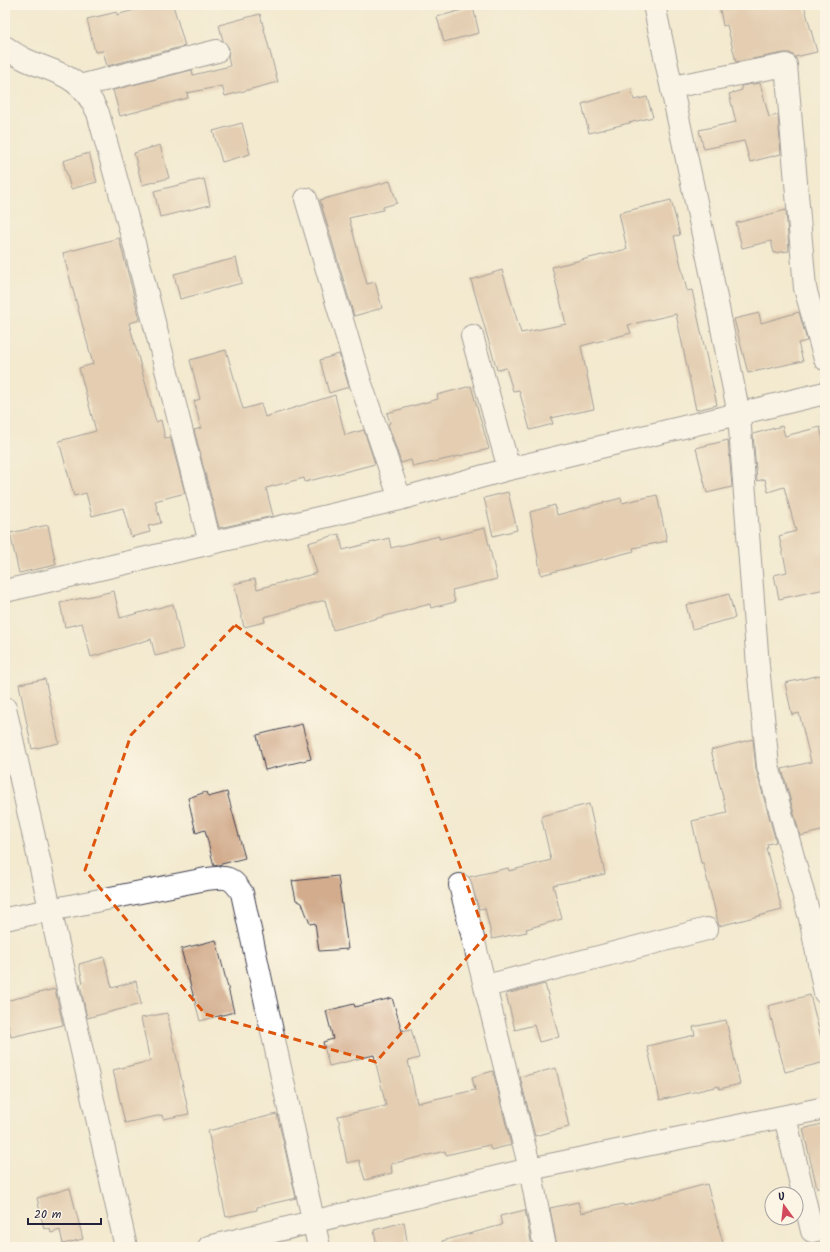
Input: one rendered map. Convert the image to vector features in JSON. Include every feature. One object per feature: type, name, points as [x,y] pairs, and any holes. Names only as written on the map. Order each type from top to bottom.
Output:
[{"type":"street","points":[[654,5],[739,415],[758,666],[768,766],[810,918],[825,993]]},
{"type":"street","points":[[5,47],[30,63],[67,75],[91,98],[98,113],[134,243],[210,543]]},
{"type":"street","points":[[80,86],[217,51]]},
{"type":"street","points":[[672,87],[786,65],[805,288],[825,359]]},
{"type":"street","points":[[306,199],[361,384],[400,499]]},
{"type":"street","points":[[472,336],[509,469]]},
{"type":"street","points":[[5,591],[400,499],[509,469],[739,415],[825,393]]},
{"type":"street","points":[[5,708],[126,1247]]},
{"type":"street","points":[[5,920],[51,909],[212,878],[223,877],[235,881],[242,893],[314,1222],[318,1247]]},
{"type":"street","points":[[460,885],[530,1169],[545,1247]]},
{"type":"street","points":[[486,986],[707,929]]},
{"type":"street","points":[[209,1247],[530,1169],[825,1108]]},
{"type":"street","points":[[785,1117],[812,1231],[825,1228]]},
{"type":"highlighted area","points":[[235,625],[419,756],[486,936],[376,1062],[205,1014],[85,870],[131,735]]},
{"type":"building","points":[[151,5],[173,5],[185,46],[107,66],[103,51],[95,52],[87,19],[117,12],[117,15]]},
{"type":"building","points":[[719,5],[804,5],[817,52],[795,57],[790,53],[784,53],[736,62],[727,25],[723,26]]},
{"type":"building","points":[[473,7],[479,33],[444,42],[437,17]]},
{"type":"building","points":[[260,14],[278,82],[225,96],[222,86],[187,93],[188,98],[120,116],[113,90],[192,70],[193,75],[230,66],[228,57],[229,48],[223,41],[219,25]]},
{"type":"building","points":[[760,83],[769,117],[778,115],[781,154],[750,162],[744,141],[704,149],[699,130],[736,122],[729,94],[742,90],[741,86]]},
{"type":"building","points":[[631,89],[634,100],[647,97],[653,117],[589,133],[582,104]]},
{"type":"building","points":[[242,123],[250,154],[222,162],[213,131]]},
{"type":"building","points":[[160,145],[169,178],[142,185],[134,153]]},
{"type":"building","points":[[89,153],[97,182],[71,189],[63,161]]},
{"type":"building","points":[[204,179],[210,205],[160,217],[154,191]]},
{"type":"building","points":[[390,181],[397,203],[383,207],[383,210],[349,218],[367,284],[375,282],[382,308],[354,316],[320,200]]},
{"type":"building","points":[[671,200],[680,235],[674,236],[687,291],[692,290],[717,405],[696,410],[676,314],[628,325],[631,333],[581,346],[594,409],[551,418],[553,424],[530,430],[519,390],[513,391],[506,368],[497,370],[471,280],[502,270],[521,333],[566,324],[552,267],[627,249],[619,213]]},
{"type":"building","points":[[786,210],[789,251],[774,253],[771,241],[742,248],[736,223]]},
{"type":"building","points":[[119,238],[140,320],[129,323],[156,422],[161,420],[165,438],[170,437],[185,493],[155,501],[161,523],[148,526],[150,532],[131,537],[123,508],[92,516],[86,493],[74,496],[59,441],[96,431],[79,368],[93,364],[63,253]]},
{"type":"building","points":[[236,258],[242,283],[180,299],[174,274]]},
{"type":"building","points":[[799,312],[807,341],[798,343],[803,361],[748,373],[734,319],[759,313],[761,323]]},
{"type":"building","points":[[226,350],[243,409],[261,404],[265,417],[335,395],[345,435],[364,430],[375,464],[305,482],[304,478],[266,488],[273,516],[219,528],[194,430],[201,428],[194,401],[200,399],[190,360]]},
{"type":"building","points":[[339,354],[349,387],[329,393],[320,360]]},
{"type":"building","points":[[471,386],[489,449],[413,467],[411,460],[401,463],[388,424],[390,423],[387,413],[438,399],[437,395]]},
{"type":"building","points":[[782,426],[785,436],[820,427],[825,449],[825,589],[779,599],[774,575],[787,572],[779,536],[796,531],[784,487],[768,492],[765,479],[757,481],[753,434]]},
{"type":"building","points":[[728,440],[732,487],[707,493],[696,448]]},
{"type":"building","points":[[508,492],[517,530],[493,536],[484,498]]},
{"type":"building","points":[[657,495],[667,541],[633,548],[634,551],[541,575],[530,512],[555,505],[557,515],[621,498],[622,503]]},
{"type":"building","points":[[48,525],[56,565],[19,573],[10,533]]},
{"type":"building","points":[[485,528],[497,579],[452,590],[455,602],[431,608],[430,604],[333,630],[325,600],[264,617],[265,622],[244,627],[234,584],[255,579],[257,589],[317,573],[308,543],[339,534],[343,550],[389,538],[391,548],[439,536],[439,539]]},
{"type":"building","points":[[114,591],[120,618],[173,604],[183,649],[155,656],[151,639],[91,657],[82,623],[65,627],[60,603]]},
{"type":"building","points":[[729,594],[735,618],[692,629],[686,605]]},
{"type":"building","points":[[825,674],[825,830],[800,836],[782,769],[811,762],[799,713],[792,715],[785,683]]},
{"type":"building","points":[[45,679],[59,743],[32,749],[19,684]]},
{"type":"building","points":[[302,724],[311,759],[265,770],[257,735]]},
{"type":"building","points":[[753,739],[756,769],[776,842],[767,844],[768,848],[766,848],[782,910],[719,926],[703,863],[701,863],[692,821],[727,813],[711,750]]},
{"type":"building","points":[[206,792],[208,797],[227,792],[245,858],[214,866],[205,830],[196,833],[188,798]]},
{"type":"building","points":[[589,804],[605,874],[553,885],[562,919],[526,929],[527,932],[492,939],[485,908],[479,909],[469,877],[508,868],[509,871],[551,860],[541,816]]},
{"type":"building","points":[[338,876],[348,949],[319,951],[315,923],[310,924],[302,903],[296,900],[292,881]]},
{"type":"building","points":[[216,940],[234,1012],[200,1021],[181,949]]},
{"type":"building","points":[[104,957],[112,988],[136,981],[141,1004],[87,1018],[80,984],[83,983],[79,964]]},
{"type":"building","points":[[545,984],[559,1037],[539,1042],[534,1025],[515,1030],[506,994]]},
{"type":"building","points":[[55,989],[63,1025],[11,1037],[5,1011],[5,1001]]},
{"type":"building","points":[[810,995],[825,1053],[825,1062],[785,1072],[768,1006]]},
{"type":"building","points":[[392,998],[402,1031],[411,1029],[419,1058],[408,1061],[417,1103],[475,1090],[472,1077],[493,1071],[511,1145],[491,1150],[489,1145],[446,1155],[445,1151],[391,1164],[392,1173],[365,1180],[359,1160],[347,1163],[338,1116],[386,1106],[374,1055],[329,1066],[323,1042],[333,1039],[326,1011],[354,1004],[355,1007]]},
{"type":"building","points":[[167,1013],[189,1114],[163,1119],[162,1115],[125,1123],[113,1070],[150,1061],[141,1018]]},
{"type":"building","points":[[726,1020],[740,1084],[719,1089],[719,1086],[660,1100],[647,1046],[695,1035],[693,1027]]},
{"type":"building","points":[[556,1068],[569,1127],[535,1136],[520,1077]]},
{"type":"building","points":[[277,1114],[296,1198],[257,1207],[257,1210],[226,1217],[208,1131]]},
{"type":"building","points":[[825,1123],[825,1187],[817,1188],[803,1129]]},
{"type":"building","points":[[707,1184],[723,1243],[708,1247],[557,1247],[550,1208],[578,1202],[581,1213],[623,1204],[624,1206]]},
{"type":"building","points":[[70,1188],[83,1239],[63,1244],[60,1230],[51,1233],[50,1228],[44,1229],[37,1198]]},
{"type":"building","points":[[525,1210],[532,1247],[443,1247],[442,1241],[502,1225],[500,1216]]},
{"type":"building","points":[[404,1222],[408,1247],[377,1247],[374,1230]]}]
